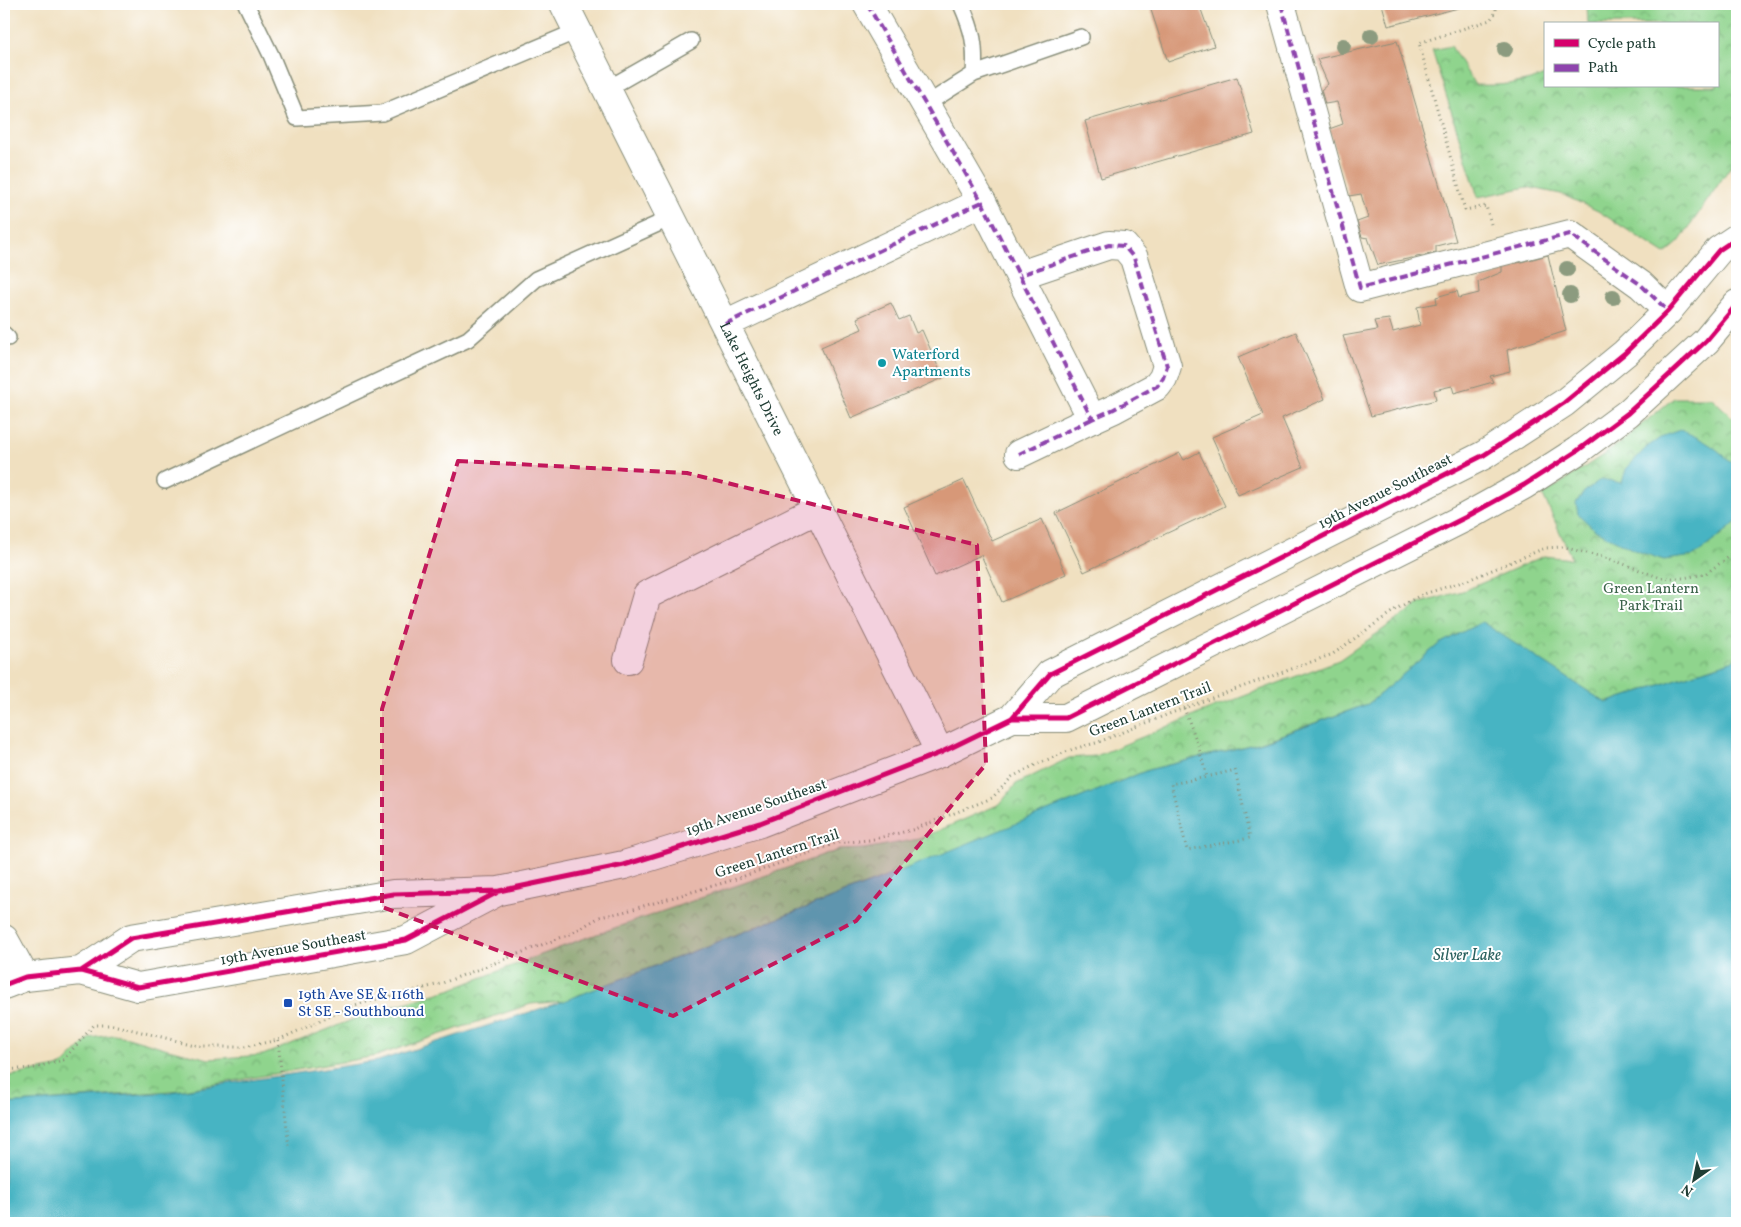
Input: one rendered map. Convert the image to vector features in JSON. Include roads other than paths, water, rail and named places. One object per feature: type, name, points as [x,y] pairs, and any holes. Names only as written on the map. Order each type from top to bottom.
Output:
[{"type":"main road","name":"Lake Heights Drive","points":[[564,4],[940,753]]},
{"type":"main road","points":[[867,4],[982,202],[1092,419]]},
{"type":"main road","points":[[1281,4],[1360,288],[1570,234],[1641,285],[1668,311]]},
{"type":"main road","points":[[725,324],[982,202]]},
{"type":"main road","name":"19th Avenue Southeast","points":[[14,981],[81,970],[131,938],[393,894],[499,891],[624,865],[751,826],[940,753],[1012,718],[1050,674],[1484,455],[1564,403],[1625,353],[1668,311],[1719,250],[1737,238]]},
{"type":"main road","points":[[1019,454],[1114,409],[1157,386],[1163,378],[1167,366],[1134,258],[1124,246],[1109,244],[1020,275]]},
{"type":"main road","name":"19th Avenue Southeast","points":[[1012,718],[1066,718],[1466,517],[1524,485],[1577,451],[1628,413],[1706,341],[1737,304]]},
{"type":"main road","points":[[628,660],[647,596],[818,509]]},
{"type":"main road","name":"19th Avenue Southeast","points":[[81,970],[138,987],[406,940],[499,891]]},
{"type":"main road","points":[[4,939],[14,981]]},
{"type":"lane","points":[[246,4],[271,55],[297,118],[382,113],[577,31]]},
{"type":"lane","points":[[961,4],[968,20],[975,49],[974,74]]},
{"type":"lane","points":[[925,105],[974,74],[1082,37]]},
{"type":"lane","points":[[606,89],[691,41]]},
{"type":"lane","points":[[165,480],[468,339],[536,279],[671,218]]},
{"type":"water","points":[[1680,430],[1697,437],[1711,446],[1724,455],[1737,468],[1737,521],[1730,528],[1694,556],[1664,560],[1634,550],[1595,530],[1578,514],[1576,503],[1584,492],[1601,479],[1622,483],[1626,469],[1647,447],[1663,436]]},
{"type":"water","name":"Silver Lake","points":[[1482,622],[1606,703],[1737,659],[1737,1223],[4,1223],[4,1104],[171,1092],[378,1061],[564,1001],[878,880],[1148,770],[1263,742],[1368,704],[1439,644]]},
{"type":"place","name":"Waterford Apartments","points":[[882,363]]},
{"type":"place","name":"19th Ave SE & 116th St SE - Southbound","points":[[288,1003]]},
{"type":"park label","name":"Green Lantern Park Trail","points":[[1651,596]]}]
